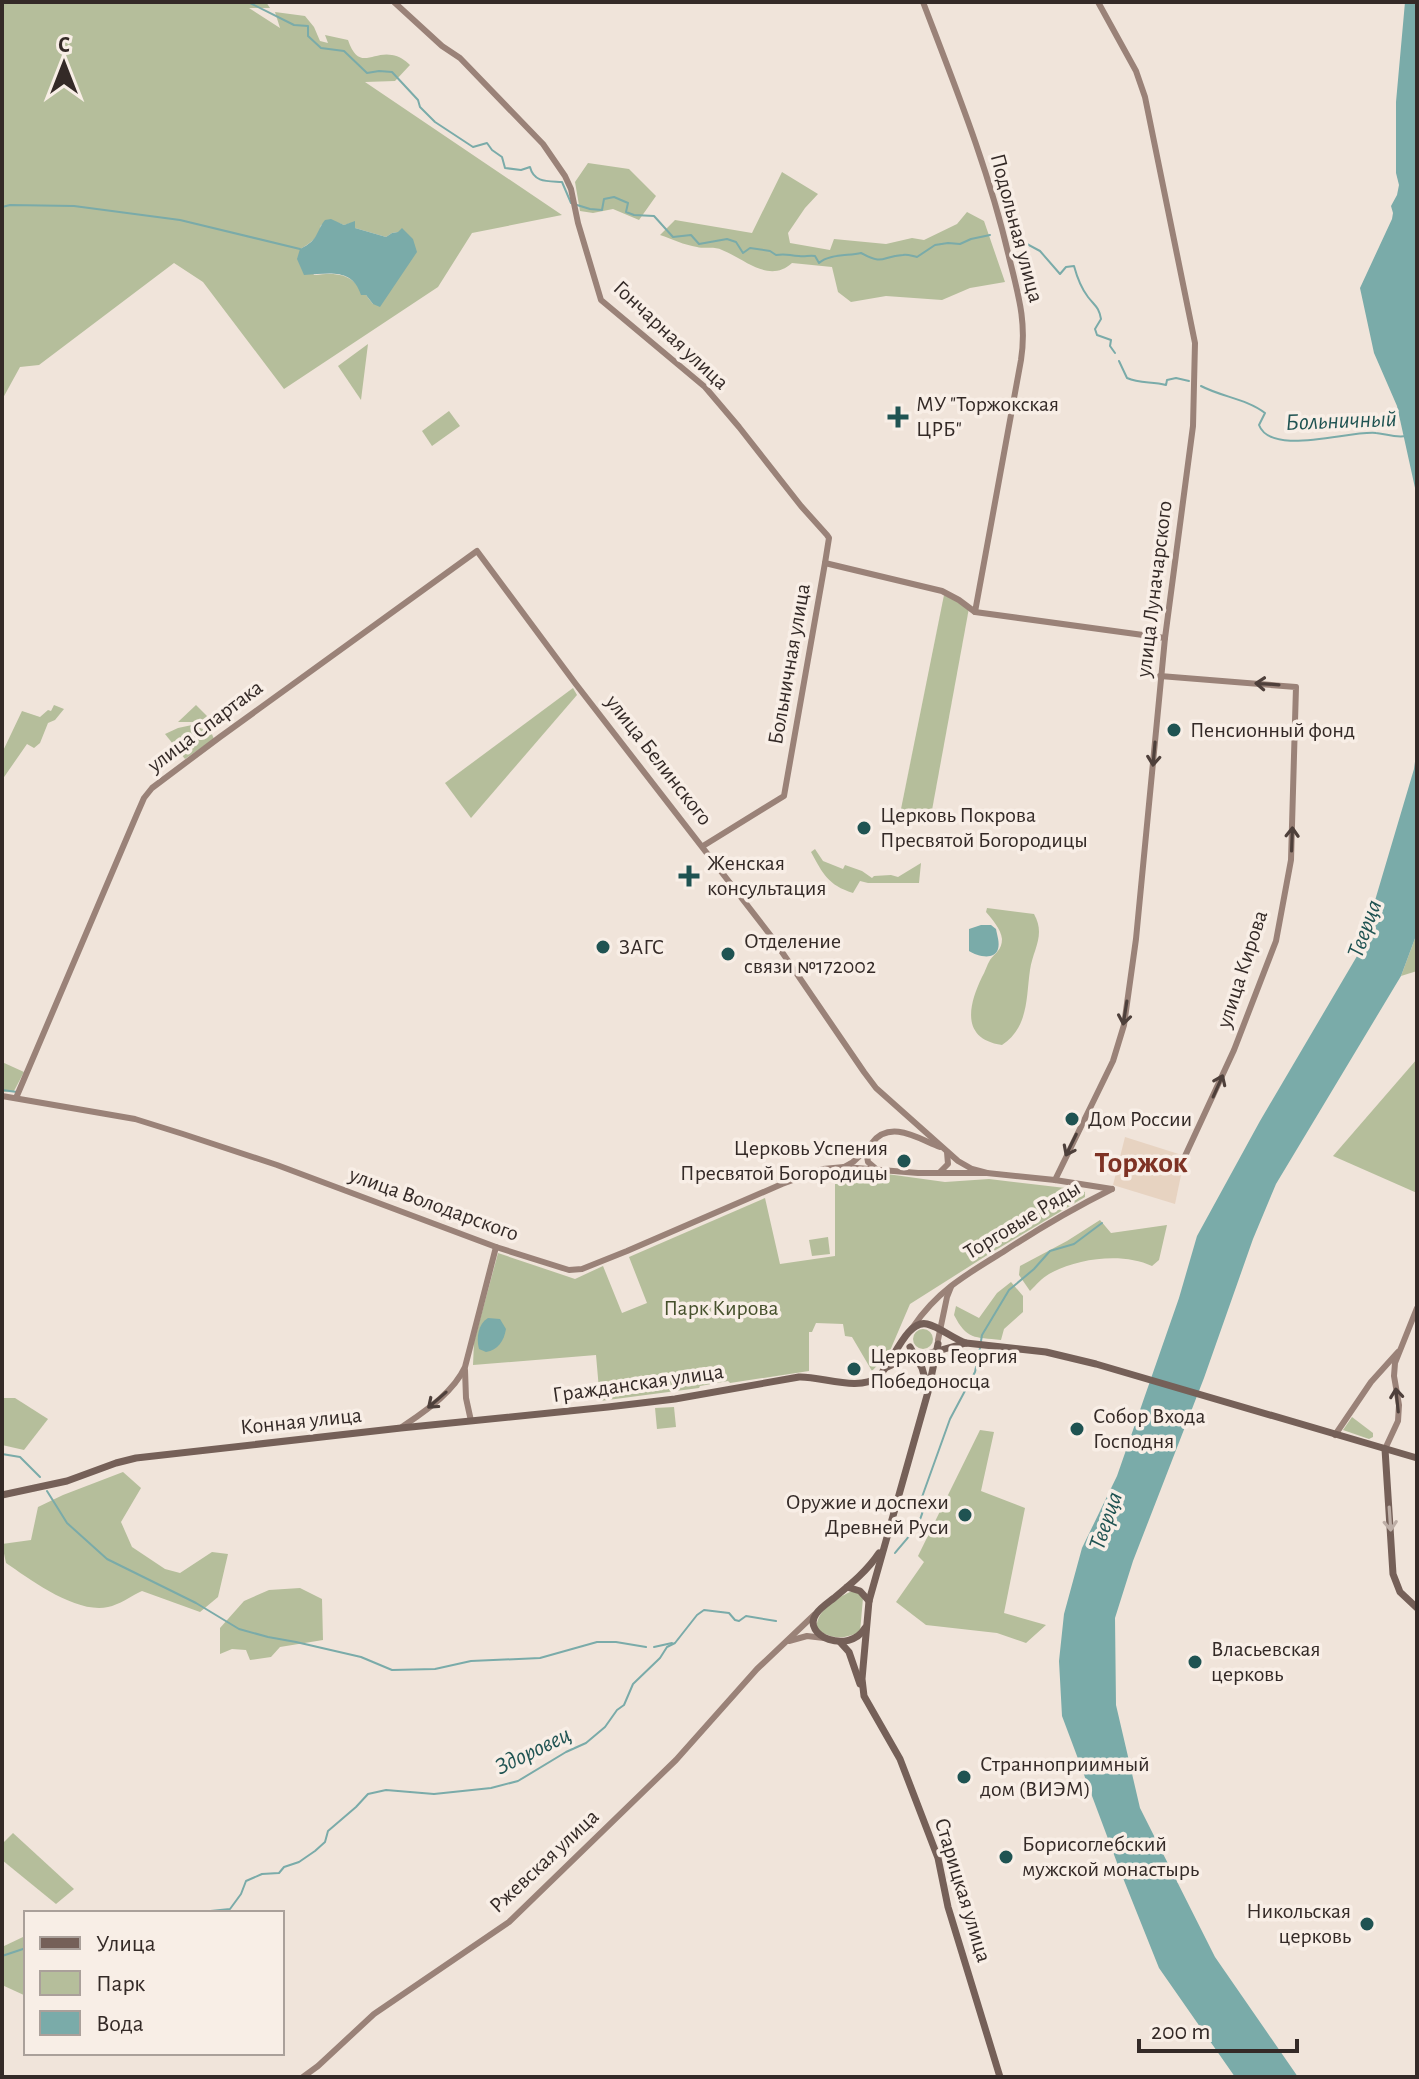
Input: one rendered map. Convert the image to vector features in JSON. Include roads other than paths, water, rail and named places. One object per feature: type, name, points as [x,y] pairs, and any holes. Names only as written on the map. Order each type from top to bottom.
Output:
[{"type":"main road","points":[[880,1374],[910,1330],[922,1324],[968,1344],[1046,1352],[1130,1373],[1417,1458]]},
{"type":"main road","points":[[886,1537],[872,1563],[817,1612],[814,1629],[819,1635],[846,1642],[861,1634],[865,1627],[886,1537],[932,1375],[937,1332],[932,1326]]},
{"type":"main road","points":[[910,1330],[910,1347],[925,1375],[928,1392]]},
{"type":"main road","name":"Гражданская улица","points":[[401,1428],[675,1399],[799,1377],[852,1383],[867,1381],[895,1363],[934,1348],[968,1344]]},
{"type":"main road","points":[[932,1375],[941,1358],[957,1346]]},
{"type":"main road","points":[[910,1347],[917,1353],[934,1348]]},
{"type":"main road","name":"Конная улица","points":[[2,1495],[67,1481],[136,1458],[401,1428]]},
{"type":"main road","points":[[1385,1449],[1393,1569],[1398,1588],[1417,1608]]},
{"type":"main road","points":[[847,1587],[860,1591],[869,1601]]},
{"type":"main road","name":"Старицкая улица","points":[[865,1627],[864,1696],[900,1759],[938,1858],[948,1907],[1000,2077]]},
{"type":"main road","points":[[838,1641],[849,1652],[864,1696]]},
{"type":"street","name":"Гончарная улица","points":[[394,2],[442,46],[460,58],[543,144],[565,176],[601,300],[705,387],[829,538]]},
{"type":"street","name":"Подольная улица","points":[[923,2],[988,181],[1002,226],[1023,318],[1024,340],[1019,371],[975,612]]},
{"type":"street","name":"улица Луначарского","points":[[1055,1180],[1113,1061],[1124,1025],[1136,939],[1160,676],[1193,426],[1195,343],[1144,92],[1136,71],[1098,2]]},
{"type":"street","name":"Больничная улица","points":[[703,846],[784,796],[829,538]]},
{"type":"street","name":"улица Белинского","points":[[477,551],[771,936],[876,1088],[946,1150]]},
{"type":"street","name":"улица Спартака","points":[[16,1098],[149,791],[477,551]]},
{"type":"street","points":[[825,563],[942,591],[975,612],[1165,638]]},
{"type":"street","name":"улица Кирова","points":[[1160,676],[1296,687],[1291,860],[1276,941],[1234,1050],[1185,1156]]},
{"type":"street","name":"улица Володарского","points":[[2,1096],[135,1119],[290,1170],[496,1247],[567,1270],[578,1270],[627,1251],[823,1169],[844,1167],[918,1173],[987,1173],[1112,1189]]},
{"type":"street","name":"улица Володарского","points":[[844,1167],[881,1135],[897,1131],[946,1150]]},
{"type":"street","points":[[869,1147],[867,1160],[878,1169]]},
{"type":"street","points":[[940,1172],[948,1164],[946,1150]]},
{"type":"street","points":[[946,1150],[962,1164],[987,1173]]},
{"type":"street","name":"Торговые Ряды","points":[[910,1330],[929,1304],[953,1284],[1047,1224],[1112,1189]]},
{"type":"street","points":[[401,1428],[459,1379],[465,1367],[496,1247]]},
{"type":"street","points":[[934,1348],[953,1284]]},
{"type":"street","points":[[1385,1449],[1398,1421],[1394,1368],[1417,1308]]},
{"type":"street","points":[[943,1316],[951,1337]]},
{"type":"street","points":[[1335,1435],[1371,1382],[1400,1349]]},
{"type":"street","points":[[465,1367],[466,1398],[471,1421]]},
{"type":"street","name":"Ржевская улица","points":[[303,2077],[374,2014],[509,1922],[676,1760],[757,1669],[817,1612]]},
{"type":"street","points":[[785,1643],[803,1637],[825,1638]]},
{"type":"water","points":[[1405,2],[1417,2],[1417,497],[1397,406],[1374,353],[1360,288],[1392,219],[1391,206],[1399,185],[1396,173],[1396,102]]},
{"type":"water","points":[[331,219],[344,225],[355,221],[355,228],[386,237],[402,228],[413,239],[417,252],[380,307],[366,295],[361,295],[352,280],[345,276],[304,275],[297,259],[300,249],[314,239],[325,220]]},
{"type":"water","name":"Тверца","points":[[1417,747],[1417,933],[1401,976],[1276,1184],[1133,1561],[1115,1618],[1116,1705],[1140,1808],[1215,1957],[1298,2077],[1235,2077],[1159,1968],[1062,1716],[1059,1661],[1064,1614],[1082,1548],[1117,1476],[1179,1298],[1197,1236],[1260,1121],[1360,951],[1414,769]]},
{"type":"water","points":[[991,925],[996,929],[999,947],[993,955],[981,956],[969,951],[969,929]]},
{"type":"water","points":[[488,1318],[500,1319],[506,1329],[500,1344],[486,1352],[479,1349],[478,1336]]},
{"type":"waterway","name":"Больничный","points":[[248,2],[294,25],[308,26],[308,36],[321,48],[344,51],[367,73],[392,72],[435,122],[473,147],[487,143],[502,157],[505,168],[521,170],[530,167],[538,179],[562,182],[571,203]]},
{"type":"waterway","name":"Больничный","points":[[577,205],[602,210],[604,199],[614,197],[628,203],[626,212],[654,216],[673,237],[691,235],[699,244],[727,239],[736,242],[743,253],[750,248],[776,255],[815,256],[819,263],[833,257],[861,253],[879,260],[905,255],[917,257],[935,245],[960,244],[990,235]]},
{"type":"waterway","points":[[2,207],[74,206],[180,220],[300,249]]},
{"type":"waterway","name":"Больничный","points":[[1014,237],[1040,251],[1060,274],[1066,267],[1074,266],[1083,290],[1099,312],[1101,319],[1095,329],[1097,335],[1111,340],[1110,346],[1115,353]]},
{"type":"waterway","name":"Больничный","points":[[1119,361],[1127,378],[1132,380],[1166,385],[1167,380],[1176,378],[1189,381]]},
{"type":"waterway","name":"Больничный","points":[[1201,386],[1250,404],[1265,413],[1259,425],[1266,434],[1279,439],[1312,440],[1364,433],[1407,436]]},
{"type":"waterway","points":[[2,1090],[17,1092]]},
{"type":"waterway","name":"Здоровец","points":[[981,1341],[1009,1290],[1050,1251],[1074,1244],[1102,1223]]},
{"type":"waterway","name":"Здоровец","points":[[895,1553],[920,1520],[922,1497],[950,1419],[975,1372],[980,1348]]},
{"type":"waterway","points":[[2,1454],[20,1457],[40,1477]]},
{"type":"waterway","points":[[47,1491],[67,1523],[107,1559],[196,1603],[239,1629],[361,1657],[392,1670],[435,1669],[471,1661],[540,1658],[597,1642],[646,1647]]},
{"type":"waterway","name":"Здоровец","points":[[210,1911],[230,1909],[246,1881],[262,1874],[279,1873],[284,1867],[299,1862],[315,1851],[325,1842],[328,1831],[368,1794],[386,1790],[434,1794],[491,1788],[518,1781],[586,1743],[624,1705],[633,1684],[704,1610],[729,1613],[739,1621],[746,1616],[776,1621]]},
{"type":"waterway","points":[[654,1647],[672,1643]]},
{"type":"waterway","name":"Здоровец","points":[[2,1956],[24,1949]]},
{"type":"place","name":"МУ \"Торжокская ЦРБ\"","points":[[898,417]]},
{"type":"place","name":"Пенсионный фонд","points":[[1174,730]]},
{"type":"place","name":"Церковь Покрова Пресвятой Богородицы","points":[[864,828]]},
{"type":"place","name":"Женская консультация","points":[[689,876]]},
{"type":"place","name":"ЗАГС","points":[[603,947]]},
{"type":"place","name":"Отделение связи №172002","points":[[728,954]]},
{"type":"place","name":"Дом России","points":[[1072,1119]]},
{"type":"place","name":"Церковь Успения Пресвятой Богородицы","points":[[904,1161]]},
{"type":"place","name":"Церковь Георгия Победоносца","points":[[854,1369]]},
{"type":"place","name":"Собор Входа Господня","points":[[1077,1429]]},
{"type":"place","name":"Оружие и доспехи Древней Руси","points":[[965,1515]]},
{"type":"place","name":"Власьевская церковь","points":[[1195,1662]]},
{"type":"place","name":"Странноприимный дом (ВИЭМ)","points":[[964,1777]]},
{"type":"place","name":"Борисоглебский мужской монастырь","points":[[1006,1857]]},
{"type":"place","name":"Никольская церковь","points":[[1367,1924]]},
{"type":"district","name":"Торжок","points":[[1141,1163]]},
{"type":"park label","name":"Парк Кирова","points":[[721,1308]]}]
